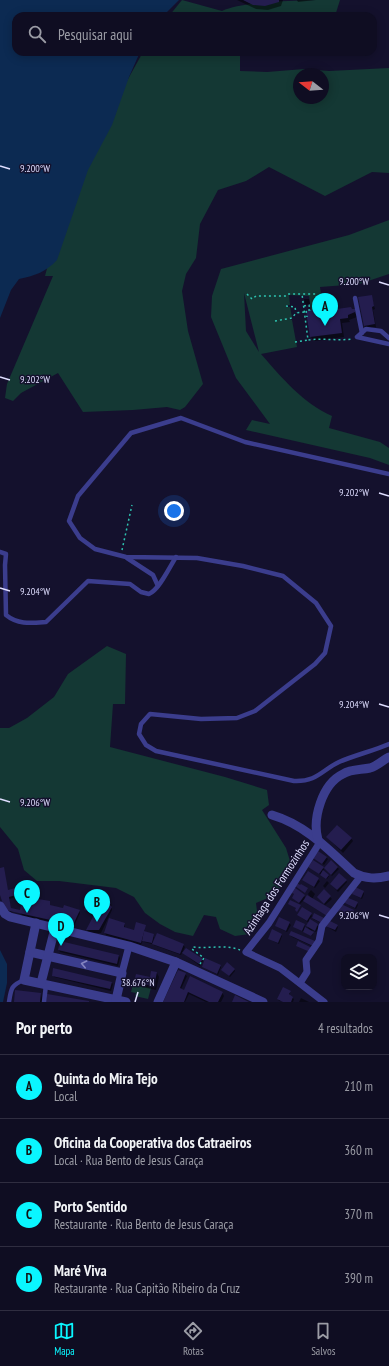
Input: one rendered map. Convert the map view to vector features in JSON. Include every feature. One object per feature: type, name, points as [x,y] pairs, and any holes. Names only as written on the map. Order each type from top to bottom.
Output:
[{"type":"street","name":"Azinhaga dos Formozinhos","points":[[246,952],[269,923],[320,841],[315,830],[316,818],[321,801],[328,788],[340,774],[348,771],[371,768],[389,756]]},
{"type":"street","points":[[272,815],[297,825],[320,841],[354,873],[361,876],[374,878],[389,876]]},
{"type":"street","points":[[300,983],[307,972],[306,960],[319,941],[322,926],[361,876]]},
{"type":"street","points":[[0,906],[5,914],[10,917],[129,946],[176,962],[263,1002]]},
{"type":"street","points":[[36,923],[24,980],[44,984],[92,998],[126,1002]]},
{"type":"street","points":[[44,984],[48,956],[55,928]]},
{"type":"street","points":[[116,1000],[129,946]]},
{"type":"street","points":[[30,952],[122,973]]},
{"type":"street","points":[[246,952],[280,968],[324,1002]]},
{"type":"street","points":[[158,1002],[176,962]]},
{"type":"lane","points":[[355,298],[362,333]]},
{"type":"lane","points":[[389,338],[381,331],[366,329],[357,337],[389,344]]},
{"type":"lane","points":[[389,474],[245,442],[181,418],[132,433],[78,496],[69,521],[80,538],[95,550],[126,558],[197,558],[243,566],[283,576],[316,603],[331,626],[325,653],[315,664],[255,711],[237,718],[201,719],[150,714],[141,724],[139,734],[146,745],[156,751],[294,781],[305,782],[326,772],[338,763],[389,744]]},
{"type":"lane","points":[[0,552],[6,554],[6,615],[12,620],[26,623],[46,622],[88,581],[130,584],[141,592],[149,594],[156,591],[176,558]]},
{"type":"lane","points":[[126,558],[153,575],[158,586]]},
{"type":"lane","points":[[10,1002],[11,987],[14,983],[24,980]]},
{"type":"lane","points":[[44,984],[44,1002]]},
{"type":"path","points":[[247,294],[252,300],[256,296],[316,294],[318,308]]},
{"type":"path","points":[[302,294],[308,340]]},
{"type":"path","points":[[304,306],[309,305],[310,310],[306,310],[307,317]]},
{"type":"path","points":[[286,306],[295,306],[296,313]]},
{"type":"path","points":[[275,321],[292,318],[296,313],[304,312]]},
{"type":"path","points":[[295,342],[327,338],[343,340],[354,339]]},
{"type":"path","points":[[122,552],[132,505]]},
{"type":"path","name":"Azinhaga dos Formozinhos","points":[[196,971],[204,958],[192,950],[193,947],[208,949],[222,946],[235,948],[246,952]]},
{"type":"green space","points":[[182,0],[222,11],[233,7],[262,3],[340,0],[336,12],[172,12]]},
{"type":"green space","points":[[141,56],[240,56],[240,71],[267,72],[293,70],[293,104],[329,104],[329,71],[389,68],[389,173],[372,172],[325,196],[269,167],[246,181],[218,190],[200,224],[196,258],[186,274],[182,291],[188,331],[203,384],[185,407],[180,410],[167,407],[83,412],[58,373],[21,393],[13,401],[5,398],[7,384],[53,276],[45,276],[53,246],[90,164],[115,115],[123,88]]},
{"type":"green space","points":[[389,220],[389,274],[359,284],[320,287],[323,308],[311,310],[309,296],[289,295],[290,305],[286,305],[286,307],[290,307],[292,317],[288,319],[292,320],[297,347],[261,354],[285,381],[303,397],[322,411],[332,416],[329,428],[380,442],[389,448],[389,465],[370,458],[246,430],[252,420],[270,424],[236,378],[211,317],[212,296],[221,269],[349,235]],"holes":[[[244,293],[259,352],[246,331]]]},
{"type":"green space","points":[[107,646],[126,654],[125,704],[113,704],[110,747],[225,777],[267,790],[269,805],[262,810],[286,848],[290,861],[286,878],[275,895],[256,903],[258,919],[250,934],[235,936],[220,929],[216,917],[204,915],[193,936],[175,932],[160,924],[145,913],[134,897],[116,888],[59,881],[37,881],[24,870],[18,849],[0,827],[0,728],[9,728],[27,718],[54,697],[68,674]]},
{"type":"green space","points":[[133,984],[151,988],[148,999],[135,996],[136,993],[131,992]]},
{"type":"water","points":[[0,0],[179,0],[167,12],[12,12],[12,56],[138,56],[112,125],[88,170],[57,260],[49,268],[40,273],[19,279],[11,290],[0,318]]},
{"type":"water","points":[[0,950],[7,964],[7,983],[3,1002],[0,1002]]},
{"type":"building","points":[[243,0],[279,0],[279,2],[265,6],[253,5]]},
{"type":"building","points":[[372,295],[374,306],[372,307],[375,324],[364,326],[358,297]]},
{"type":"building","points":[[336,305],[337,309],[351,307],[352,309],[355,309],[355,312],[348,315],[348,318],[340,319],[342,333],[310,337],[306,311]]},
{"type":"building","points":[[337,825],[352,838],[341,850],[326,837]]},
{"type":"building","points":[[318,851],[327,857],[322,864],[313,858]]},
{"type":"building","points":[[313,860],[324,867],[319,874],[308,867]]},
{"type":"building","points":[[331,860],[338,867],[331,875],[324,868]]},
{"type":"building","points":[[4,867],[8,890],[19,887],[20,894],[9,897],[11,908],[20,910],[24,890],[39,893],[38,899],[50,901],[50,905],[63,908],[64,905],[80,910],[73,925],[5,910],[0,895],[0,868]]},
{"type":"building","points":[[323,870],[329,875],[326,879],[320,875]]},
{"type":"building","points":[[308,871],[319,878],[314,887],[302,880]]},
{"type":"building","points":[[339,873],[347,880],[337,890],[330,884]]},
{"type":"building","points":[[297,883],[308,888],[305,893],[295,886]]},
{"type":"building","points":[[294,887],[305,895],[299,903],[292,898],[294,894],[290,892]]},
{"type":"building","points":[[355,887],[364,891],[361,898],[352,894]]},
{"type":"building","points":[[324,889],[331,896],[324,904],[317,897]]},
{"type":"building","points":[[307,895],[331,909],[327,916],[303,901]]},
{"type":"building","points":[[346,897],[358,902],[355,908],[343,902]]},
{"type":"building","points":[[89,898],[97,901],[92,913],[84,910]]},
{"type":"building","points":[[104,898],[111,903],[110,905],[112,907],[99,930],[86,930],[96,911],[94,911],[97,905],[99,907]]},
{"type":"building","points":[[290,900],[301,905],[297,912],[295,910],[296,908],[288,904]]},
{"type":"building","points":[[341,904],[354,910],[350,918],[338,912]]},
{"type":"building","points":[[302,907],[312,913],[307,921],[297,915]]},
{"type":"building","points":[[314,913],[324,918],[322,923],[312,918]]},
{"type":"building","points":[[279,917],[290,922],[286,931],[275,926]]},
{"type":"building","points":[[109,918],[125,923],[124,927],[134,930],[136,922],[146,925],[141,943],[104,933]]},
{"type":"building","points":[[310,919],[318,924],[315,931],[306,926]]},
{"type":"building","points":[[296,920],[305,924],[302,931],[293,927]]},
{"type":"building","points":[[328,920],[338,925],[335,930],[325,926]]},
{"type":"building","points":[[305,927],[314,932],[311,936],[303,932]]},
{"type":"building","points":[[272,929],[282,934],[278,943],[268,939]]},
{"type":"building","points":[[144,931],[154,934],[152,943],[142,941]]},
{"type":"building","points":[[291,931],[315,941],[313,946],[289,935]]},
{"type":"building","points":[[157,933],[184,944],[180,954],[152,944]]},
{"type":"building","points":[[60,941],[119,955],[117,964],[58,950]]},
{"type":"building","points":[[298,941],[312,948],[310,952],[296,946]]},
{"type":"building","points":[[186,948],[203,959],[199,964],[182,953]]},
{"type":"building","points":[[205,958],[221,965],[217,974],[202,967]]},
{"type":"building","points":[[227,962],[235,969],[229,976],[221,970]]},
{"type":"building","points":[[53,968],[112,982],[110,989],[52,976]]},
{"type":"building","points":[[178,970],[186,973],[180,988],[184,990],[190,976],[223,992],[218,1002],[209,1002],[188,992],[184,1002],[163,1002]]},
{"type":"building","points":[[151,971],[157,972],[154,986],[134,982],[136,974],[150,977]]},
{"type":"building","points":[[283,987],[291,991],[289,994],[293,997],[291,1002],[283,1002],[277,999]]},
{"type":"building","points":[[15,990],[41,993],[40,1002],[14,1002]]},
{"type":"building","points":[[47,994],[89,1001],[89,1002],[46,1002]]},
{"type":"building","points":[[235,995],[249,1002],[232,1002]]},
{"type":"place","name":"Quinta do Mira Tejo","points":[[325,326]]},
{"type":"place","name":"Porto Sentido","points":[[27,913]]},
{"type":"place","name":"Oficina da Cooperativa dos Catraeiros","points":[[97,922]]},
{"type":"place","name":"Maré Viva","points":[[61,946]]}]
